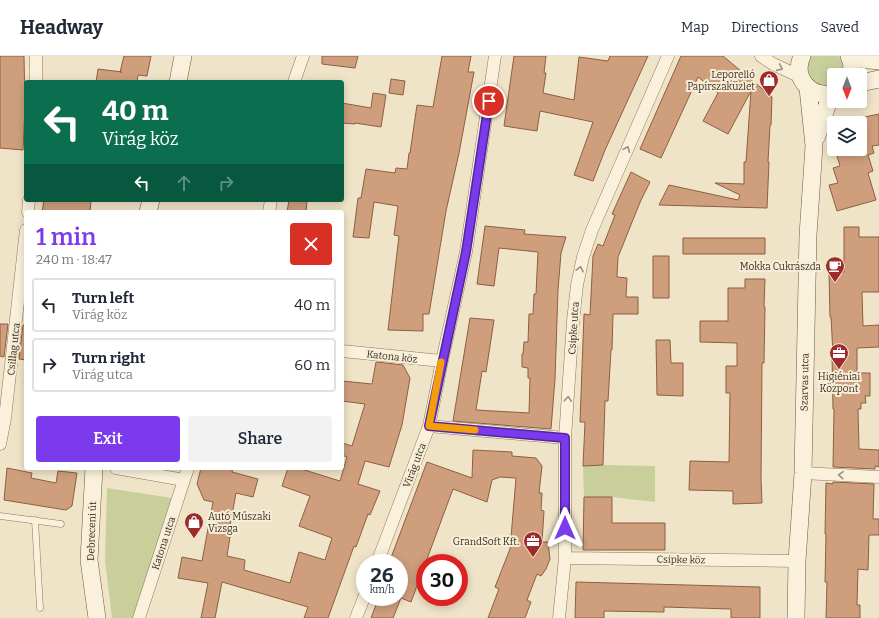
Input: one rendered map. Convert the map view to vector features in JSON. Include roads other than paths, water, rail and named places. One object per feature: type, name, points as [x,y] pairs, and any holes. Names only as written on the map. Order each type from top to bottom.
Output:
[{"type":"street","points":[[36,56],[36,80]]},
{"type":"street","points":[[178,80],[184,56]]},
{"type":"street","points":[[295,80],[303,56]]},
{"type":"street","name":"Virág utca","points":[[380,554],[429,426],[466,252],[495,56]]},
{"type":"street","name":"Csipke utca","points":[[559,618],[566,558],[565,438],[576,285],[592,230],[668,56]]},
{"type":"street","points":[[761,56],[805,82],[813,91],[827,94]]},
{"type":"street","name":"Szarvas utca","points":[[796,618],[797,561],[803,473],[808,235],[814,146],[805,82],[799,68],[802,56]]},
{"type":"street","points":[[852,68],[850,57],[879,61]]},
{"type":"street","points":[[867,82],[879,79]]},
{"type":"street","name":"Szarvas utca","points":[[814,146],[827,106]]},
{"type":"street","name":"Csillag utca","points":[[0,444],[5,418],[24,248]]},
{"type":"street","name":"Katona köz","points":[[344,351],[442,361]]},
{"type":"street","points":[[429,426],[565,438]]},
{"type":"street","name":"Debreceni út","points":[[94,470],[89,560],[97,618]]},
{"type":"street","points":[[127,470],[184,480]]},
{"type":"street","name":"Katona utca","points":[[138,618],[187,470]]},
{"type":"street","points":[[803,473],[879,478]]},
{"type":"street","name":"Csipke köz","points":[[566,558],[797,561]]},
{"type":"street","points":[[356,618],[361,606]]},
{"type":"lane","points":[[0,516],[61,524]]},
{"type":"lane","points":[[36,520],[40,608]]},
{"type":"place","name":"Leporelló Papírszaküzlet","points":[[769,97]]},
{"type":"place","name":"Mokka Cukrászda","points":[[835,283]]},
{"type":"place","name":"Higiéniai Központ","points":[[839,370]]},
{"type":"place","name":"Autó Műszaki Vizsga","points":[[194,539]]},
{"type":"place","name":"GrandSoft Kft.","points":[[533,558]]}]
